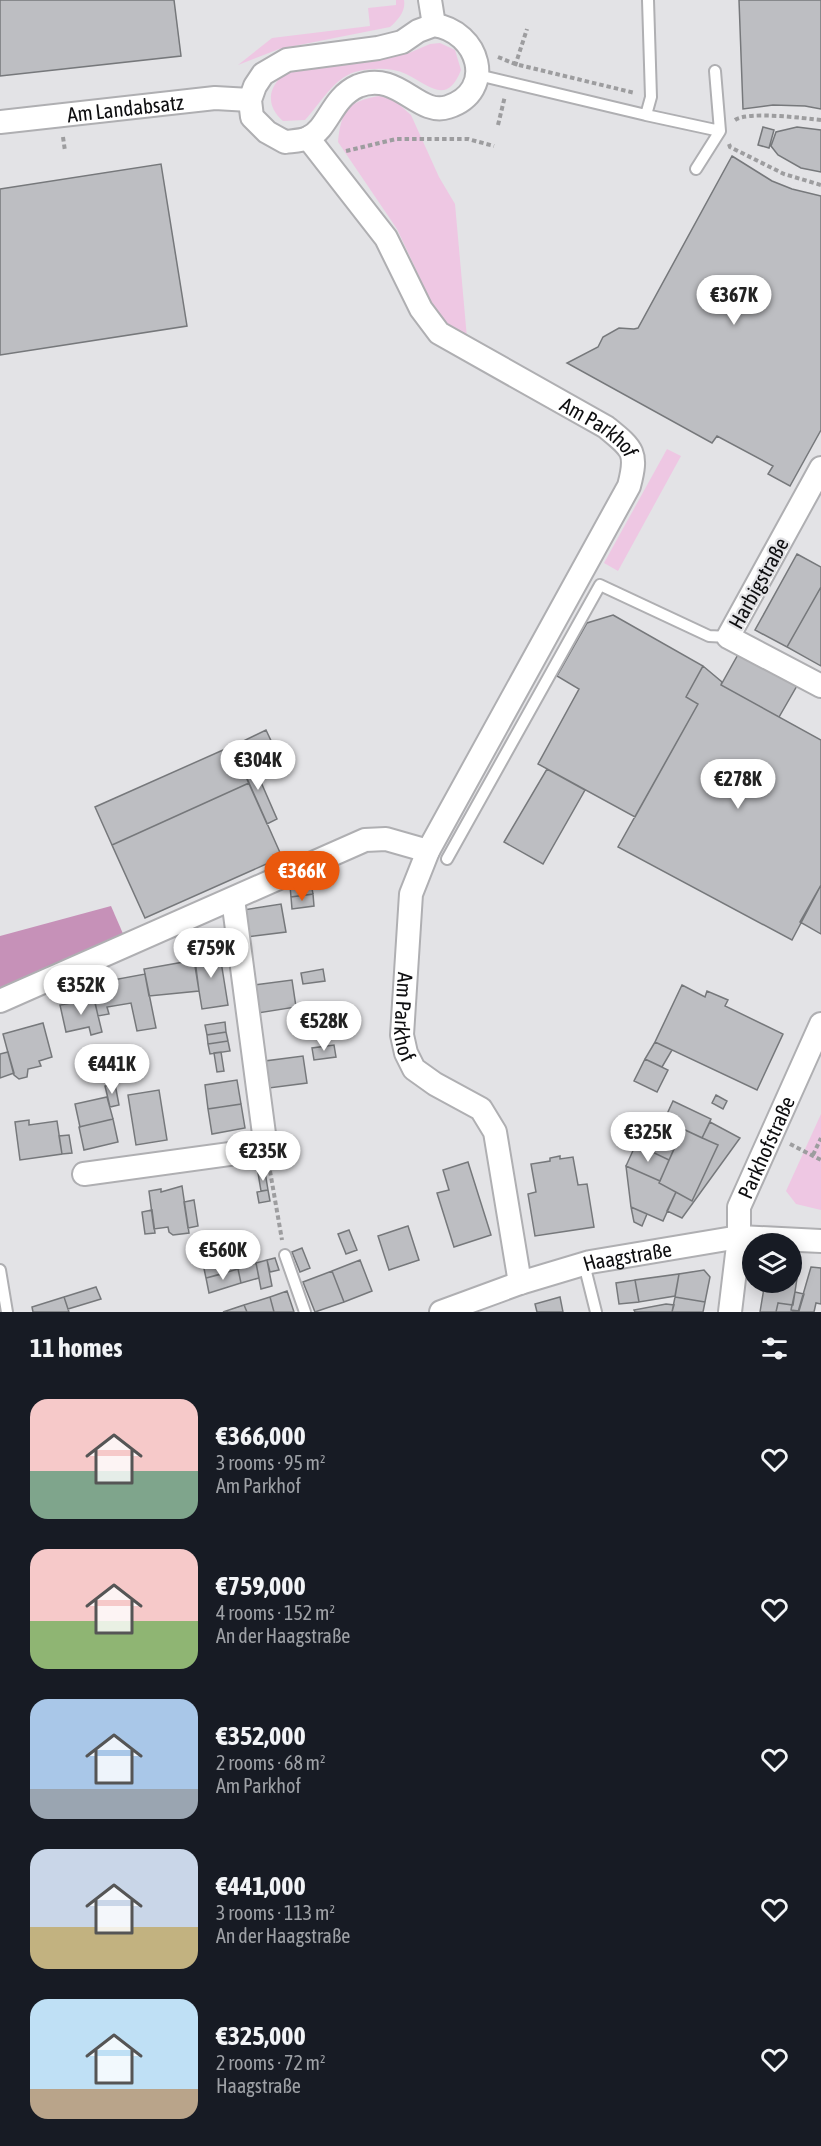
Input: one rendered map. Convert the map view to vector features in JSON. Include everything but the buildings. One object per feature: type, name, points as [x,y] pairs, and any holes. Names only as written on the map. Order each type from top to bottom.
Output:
[{"type":"street","points":[[430,0],[434,25]]},
{"type":"street","points":[[434,25],[443,26],[464,39],[472,50],[477,63],[478,75],[476,82],[461,100],[447,107],[434,109],[385,83],[369,83],[356,87],[334,105],[322,126],[308,138],[285,142],[267,132],[252,117],[250,100],[255,86],[263,74],[287,60],[378,48],[402,42],[418,31],[434,25]]},
{"type":"street","name":"Am Landabsatz","points":[[0,122],[215,98],[250,100]]},
{"type":"street","name":"Am Parkhof","points":[[308,138],[386,238],[421,309],[439,333],[606,427],[628,446],[635,463],[629,486],[438,855],[411,894],[402,1035],[406,1053],[414,1070],[481,1109],[495,1132],[520,1283]]},
{"type":"street","name":"Harbigstraße","points":[[821,468],[728,637],[821,686]]},
{"type":"street","points":[[0,1001],[365,840],[386,839],[438,855]]},
{"type":"street","points":[[84,1174],[266,1149],[233,899]]},
{"type":"street","name":"Parkhofstraße","points":[[730,1312],[739,1207],[821,1024]]},
{"type":"street","name":"Haagstraße","points":[[441,1312],[520,1283],[584,1264],[738,1237],[821,1241]]},
{"type":"lane","points":[[646,115],[651,97],[648,0]]},
{"type":"lane","points":[[696,169],[724,135],[715,71]]},
{"type":"lane","points":[[478,75],[724,135]]},
{"type":"lane","points":[[438,855],[600,585],[709,636],[728,637]]},
{"type":"lane","points":[[285,1255],[305,1312]]},
{"type":"lane","points":[[584,1264],[596,1312]]},
{"type":"lane","points":[[0,1270],[7,1312]]},
{"type":"path","points":[[492,51],[499,59],[515,64],[651,97]]},
{"type":"path","points":[[731,125],[737,118],[743,117],[767,116],[821,120]]},
{"type":"path","points":[[52,137],[72,135]]},
{"type":"path","points":[[724,135],[730,147],[776,170],[821,185]]},
{"type":"path","points":[[63,136],[64,151]]},
{"type":"path","points":[[327,162],[337,153],[396,139],[468,139],[494,146]]},
{"type":"path","points":[[771,1134],[821,1160]]},
{"type":"path","points":[[813,1155],[821,1138]]},
{"type":"path","points":[[266,1149],[285,1255]]},
{"type":"shaded area","points":[[396,0],[404,0],[404,8],[390,27],[279,49],[238,65],[272,38],[370,26],[368,8],[396,5]]},
{"type":"shaded area","points":[[440,43],[455,50],[461,70],[456,81],[444,90],[437,90],[400,72],[374,69],[355,72],[340,80],[305,120],[283,121],[272,105],[271,97],[277,82],[283,75],[300,66],[409,53],[430,44]]},
{"type":"shaded area","points":[[379,96],[394,100],[411,115],[439,177],[455,204],[467,338],[441,323],[397,229],[338,142],[341,122],[348,109],[360,101]]},
{"type":"shaded area","points":[[667,449],[681,456],[618,571],[604,563]]},
{"type":"shaded area","points":[[111,906],[124,936],[0,992],[0,936]]},
{"type":"shaded area","points":[[821,1114],[821,1210],[796,1204],[786,1191]]}]
